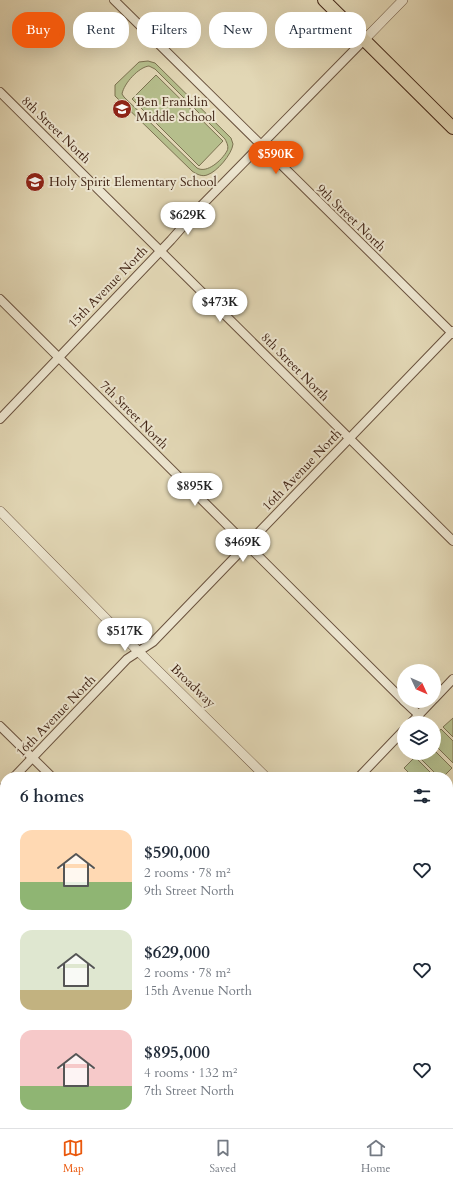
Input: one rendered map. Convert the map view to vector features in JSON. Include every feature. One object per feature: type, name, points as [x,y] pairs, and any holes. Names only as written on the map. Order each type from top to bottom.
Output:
[{"type":"main road","points":[[324,0],[336,12]]},
{"type":"main road","points":[[366,42],[453,128]]},
{"type":"street","name":"9th Street North","points":[[114,0],[452,332]]},
{"type":"street","name":"15th Avenue North","points":[[366,38],[403,0]]},
{"type":"street","name":"15th Avenue North","points":[[0,419],[356,48]]},
{"type":"street","name":"8th Street North","points":[[0,92],[453,541]]},
{"type":"street","name":"7th Street North","points":[[0,299],[397,694]]},
{"type":"street","name":"16th Avenue North","points":[[19,772],[127,660],[153,642],[452,332]]},
{"type":"street","name":"Broadway","points":[[0,511],[138,651],[261,772]]},
{"type":"street","points":[[441,692],[453,679]]},
{"type":"street","name":"7th Street North","points":[[412,708],[419,715]]},
{"type":"street","points":[[419,715],[426,708]]},
{"type":"street","points":[[0,726],[47,772]]},
{"type":"street","points":[[365,772],[397,737]]},
{"type":"green space","points":[[148,61],[155,63],[231,138],[233,144],[230,153],[219,167],[211,173],[203,176],[192,171],[115,96],[115,85],[139,62]],"holes":[[[149,66],[155,69],[225,139],[228,150],[222,158],[210,168],[197,168],[122,94],[126,85],[137,72]]]},
{"type":"green space","points":[[156,75],[223,141],[199,166],[132,99]]},
{"type":"green space","points":[[453,718],[453,737],[443,727]]},
{"type":"green space","points":[[441,729],[453,741],[453,763],[441,751]]},
{"type":"green space","points":[[441,757],[452,768],[448,772],[434,772],[422,760],[441,760]]},
{"type":"green space","points":[[412,760],[418,760],[430,772],[408,772],[404,768]]},
{"type":"place","name":"Ben Franklin Middle School","points":[[122,109]]},
{"type":"place","name":"Holy Spirit Elementary School","points":[[35,182]]}]
